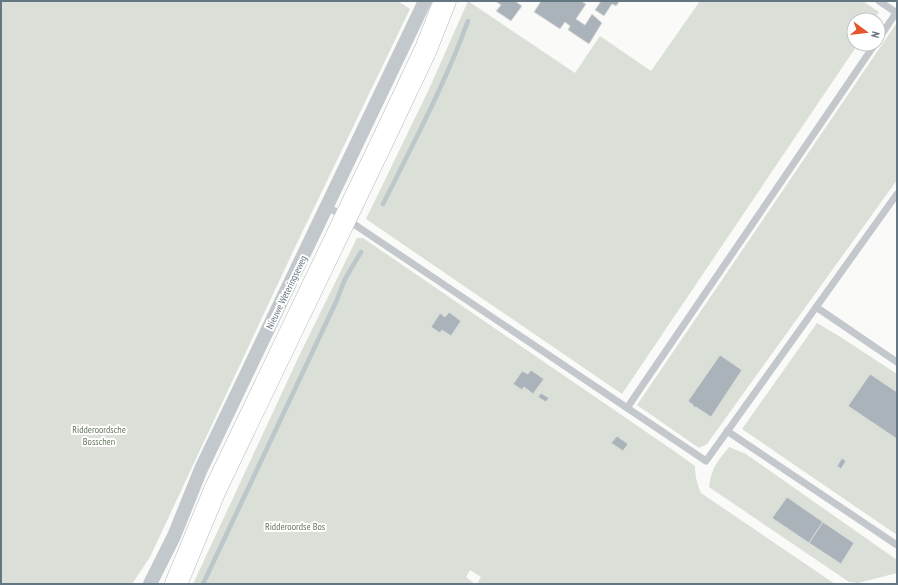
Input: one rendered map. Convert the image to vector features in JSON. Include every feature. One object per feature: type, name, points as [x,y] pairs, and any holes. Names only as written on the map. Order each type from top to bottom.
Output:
[{"type":"main road","points":[[176,584],[214,490],[346,218],[422,56],[445,1]]},
{"type":"street","name":"Nieuwe Weteringseweg","points":[[150,584],[174,536],[201,469],[425,1]]},
{"type":"lane","points":[[879,1],[897,13],[886,29]]},
{"type":"lane","points":[[627,408],[870,52]]},
{"type":"lane","points":[[327,206],[706,461],[897,194]]},
{"type":"lane","points":[[816,307],[897,362]]},
{"type":"lane","points":[[727,431],[897,545]]},
{"type":"green space","name":"Ridderoordsche Bosschen","points":[[1,1],[398,1],[410,9],[297,243],[150,557],[132,584],[1,584]]},
{"type":"green space","points":[[468,1],[575,73],[600,36],[651,71],[700,1],[863,1],[879,12],[846,12],[846,52],[853,52],[622,394],[366,219],[430,87]]},
{"type":"green space","points":[[896,24],[897,180],[707,444],[699,448],[637,405],[877,52],[886,52],[886,39]]},
{"type":"green space","name":"Ridderoordse Bos","points":[[357,238],[363,238],[695,466],[696,480],[701,493],[835,584],[477,584],[481,577],[470,570],[466,577],[475,584],[193,584],[300,354]]},
{"type":"green space","points":[[817,323],[897,374],[897,535],[742,429]]},
{"type":"green space","points":[[729,447],[746,454],[897,560],[897,573],[858,583],[849,582],[709,487],[716,465]]},
{"type":"building","points":[[495,1],[515,1],[522,6],[511,21],[496,11],[501,5]]},
{"type":"building","points":[[541,1],[581,1],[586,4],[576,19],[585,25],[592,14],[602,23],[589,44],[568,30],[570,26],[565,22],[560,29],[534,12]]},
{"type":"building","points":[[601,1],[620,1],[616,6],[612,4],[604,16],[595,10]]},
{"type":"building","points":[[449,312],[461,321],[451,336],[442,330],[440,333],[431,327],[440,313],[445,317]]},
{"type":"building","points":[[720,355],[742,370],[711,417],[693,406],[688,401]]},
{"type":"building","points":[[531,370],[544,379],[533,394],[524,387],[522,390],[513,384],[522,371],[528,374]]},
{"type":"building","points":[[870,374],[897,392],[897,439],[848,406]]},
{"type":"building","points":[[541,393],[549,398],[546,402],[538,397]]},
{"type":"building","points":[[617,436],[628,444],[623,451],[611,443]]},
{"type":"building","points":[[842,458],[846,461],[841,469],[837,466]]},
{"type":"building","points":[[787,497],[823,522],[809,543],[772,518]]},
{"type":"building","points":[[823,522],[854,543],[841,564],[809,543]]},
{"type":"waterway","points":[[383,204],[439,91],[468,21]]},
{"type":"waterway","points":[[203,584],[336,302],[345,279],[361,252]]}]
